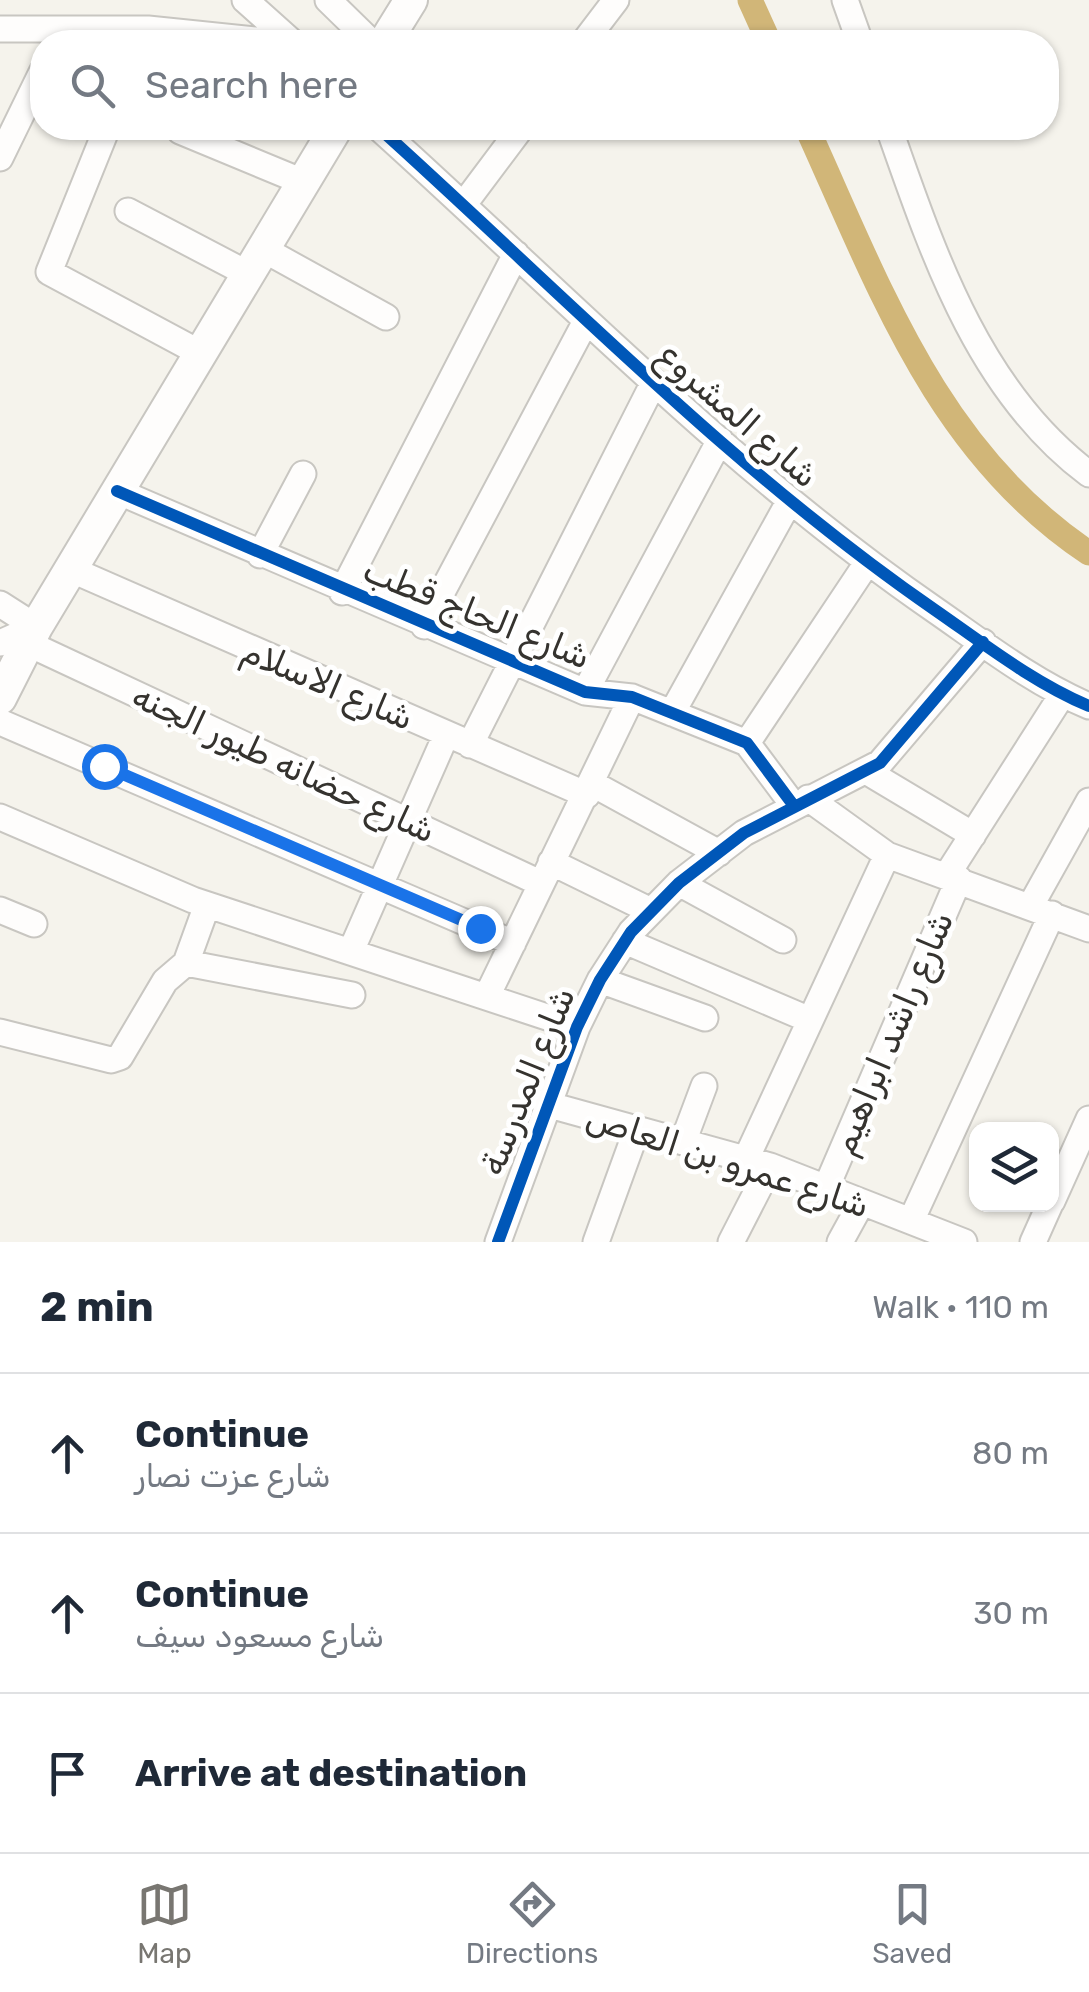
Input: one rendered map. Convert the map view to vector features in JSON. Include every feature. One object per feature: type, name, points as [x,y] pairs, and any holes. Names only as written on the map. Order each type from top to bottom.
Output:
[{"type":"main road","points":[[392,30],[411,0]]},
{"type":"main road","points":[[0,698],[21,638],[70,569],[329,140]]},
{"type":"street","points":[[245,0],[279,30]]},
{"type":"street","points":[[328,0],[359,30]]},
{"type":"street","points":[[593,30],[616,0]]},
{"type":"street","points":[[845,0],[856,30]]},
{"type":"street","points":[[0,29],[30,32]]},
{"type":"street","points":[[0,158],[30,97]]},
{"type":"street","points":[[102,140],[48,270],[200,353]]},
{"type":"street","points":[[202,140],[303,182]]},
{"type":"street","name":"شارع المشروع","points":[[392,140],[586,321],[789,502],[867,563],[983,642],[1062,695],[1089,706]]},
{"type":"street","points":[[464,204],[512,140]]},
{"type":"street","points":[[894,140],[972,336],[1013,400],[1064,456],[1089,474]]},
{"type":"street","points":[[128,211],[386,317]]},
{"type":"street","points":[[342,592],[516,254]]},
{"type":"street","points":[[424,626],[586,321]]},
{"type":"street","points":[[470,745],[654,382]]},
{"type":"street","points":[[585,692],[720,440]]},
{"type":"street","points":[[260,555],[303,474]]},
{"type":"street","name":"شارع الحاج قطب","points":[[117,492],[342,592],[585,692],[632,697],[747,743]]},
{"type":"street","points":[[672,713],[789,502]]},
{"type":"street","points":[[867,563],[747,743],[801,802],[887,856],[1089,929]]},
{"type":"street","name":"شارع الاسلام","points":[[70,569],[470,745],[590,790],[719,853]]},
{"type":"street","name":"شارع حضانه طيور الجنه","points":[[0,604],[21,638],[408,821],[651,911]]},
{"type":"street","name":"شارع المدرسة","points":[[498,1242],[546,1104],[578,1027],[625,940],[679,883],[719,853],[801,802],[880,763],[918,724],[983,642]]},
{"type":"street","name":"شارع راشد ابراهيم","points":[[826,1188],[973,835],[1062,695]]},
{"type":"street","points":[[488,996],[632,697]]},
{"type":"street","points":[[0,722],[512,942]]},
{"type":"street","points":[[351,951],[446,734]]},
{"type":"street","points":[[866,771],[973,835]]},
{"type":"street","points":[[911,1228],[1089,801]]},
{"type":"street","points":[[0,818],[208,905],[578,1027]]},
{"type":"street","points":[[731,1242],[810,1020],[887,856]]},
{"type":"street","points":[[679,883],[783,940]]},
{"type":"street","points":[[0,1032],[110,1060],[120,1057],[165,981],[186,963],[208,905]]},
{"type":"street","points":[[0,910],[34,924]]},
{"type":"street","points":[[625,940],[810,1020]]},
{"type":"street","points":[[186,963],[352,995]]},
{"type":"street","points":[[600,980],[705,1018]]},
{"type":"street","points":[[683,1142],[704,1086]]},
{"type":"street","name":"شارع عمرو بن العاص","points":[[546,1104],[758,1162],[862,1202],[911,1228],[958,1241]]},
{"type":"street","points":[[1059,1185],[1089,1119]]},
{"type":"street","points":[[596,1242],[637,1129]]},
{"type":"street","points":[[840,1242],[862,1202]]},
{"type":"street","points":[[1032,1242],[1047,1212]]},
{"type":"waterway","points":[[750,0],[764,30]]},
{"type":"waterway","points":[[812,140],[888,305],[952,416],[991,466],[1036,512],[1089,553]]},
{"type":"cycle path","points":[[392,140],[649,378],[788,499],[860,556],[991,649],[1089,706]]},
{"type":"cycle path","points":[[117,491],[585,692],[632,697],[747,743],[794,806]]},
{"type":"cycle path","points":[[498,1242],[577,1027],[600,980],[631,932],[679,883],[744,833],[880,763],[983,642]]},
{"type":"route","points":[[104,766],[480,928]]}]
